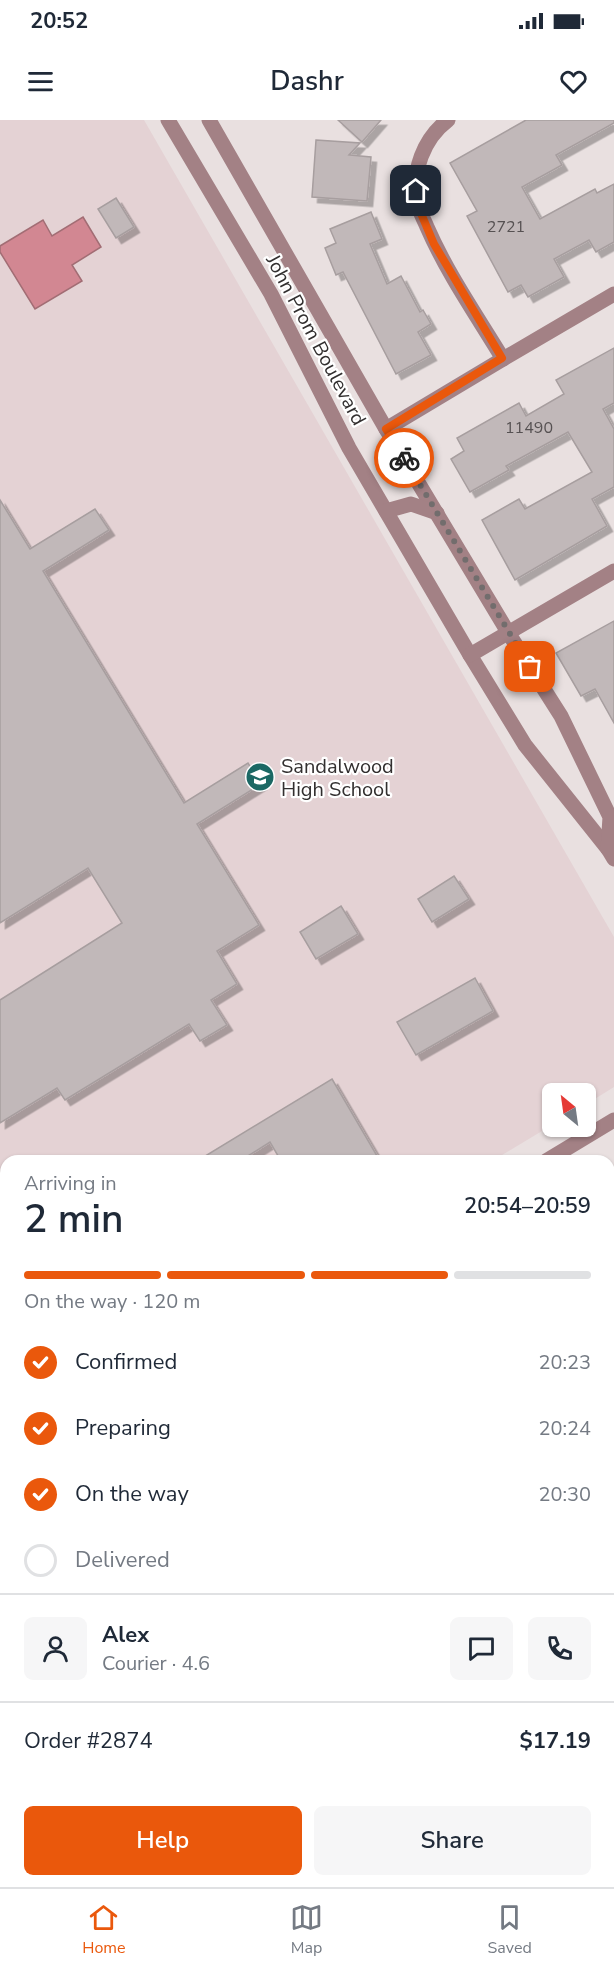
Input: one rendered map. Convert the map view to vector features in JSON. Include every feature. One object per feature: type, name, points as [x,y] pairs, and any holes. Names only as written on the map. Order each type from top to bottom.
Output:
[{"type":"street","name":"John Prom Boulevard","points":[[168,120],[271,294],[350,448],[470,655],[525,745],[612,851]]},
{"type":"street","name":"John Prom Boulevard","points":[[209,120],[386,429],[561,716],[610,817],[612,851]]},
{"type":"street","points":[[448,120],[437,128],[423,151],[415,178],[417,204],[434,244],[502,358]]},
{"type":"street","points":[[386,429],[502,358],[614,294]]},
{"type":"street","points":[[386,511],[411,504],[437,513]]},
{"type":"street","points":[[470,655],[614,571]]},
{"type":"street","points":[[556,1155],[614,1120]]},
{"type":"shaded area","name":"Sandalwood High School","points":[[0,120],[144,120],[614,937],[614,1087],[596,1098],[596,1083],[542,1083],[542,1131],[502,1155],[0,1155]]},
{"type":"shaded area","points":[[83,217],[101,247],[72,265],[82,281],[35,309],[0,252],[0,246],[43,220],[52,236]]},
{"type":"building","points":[[338,120],[381,120],[362,142]]},
{"type":"building","points":[[526,120],[614,120],[614,123],[556,155],[562,165],[522,187],[540,219],[595,189],[597,193],[614,184],[614,242],[596,252],[589,240],[554,259],[564,277],[528,297],[521,285],[508,292],[467,216],[477,211],[450,163]]},
{"type":"building","points":[[316,140],[360,143],[349,155],[371,157],[367,201],[312,197]]},
{"type":"building","points":[[116,198],[134,227],[116,238],[98,209]]},
{"type":"building","points":[[371,212],[382,239],[370,244],[387,284],[401,276],[420,312],[423,310],[431,324],[418,332],[431,355],[396,374],[343,272],[336,275],[325,248],[336,243],[330,229]]},
{"type":"building","points":[[614,348],[614,403],[603,409],[614,429],[614,487],[592,499],[607,526],[515,580],[482,520],[519,499],[525,509],[592,472],[568,432],[506,466],[509,470],[470,492],[451,459],[464,451],[457,438],[519,403],[526,416],[564,394],[556,380]]},
{"type":"building","points":[[0,500],[30,549],[95,509],[109,530],[43,571],[184,803],[248,763],[261,784],[197,824],[259,925],[217,951],[237,984],[211,1000],[227,1025],[200,1041],[189,1024],[65,1100],[57,1088],[0,1123],[0,1000],[122,923],[88,868],[0,923]]},
{"type":"building","points":[[614,621],[614,723],[595,689],[581,696],[556,653]]},
{"type":"building","points":[[454,876],[469,899],[432,922],[418,899]]},
{"type":"building","points":[[341,906],[358,934],[316,959],[300,932]]},
{"type":"building","points":[[475,978],[493,1011],[416,1055],[397,1022]]},
{"type":"building","points":[[332,1079],[376,1155],[278,1155],[270,1142],[249,1155],[207,1155]]},
{"type":"way so far","points":[[404,458],[530,667]]},
{"type":"place","name":"Sandalwood High School","points":[[260,777]]},
{"type":"route","points":[[404,458],[386,429],[502,358],[434,244],[417,204],[416,191]]}]
